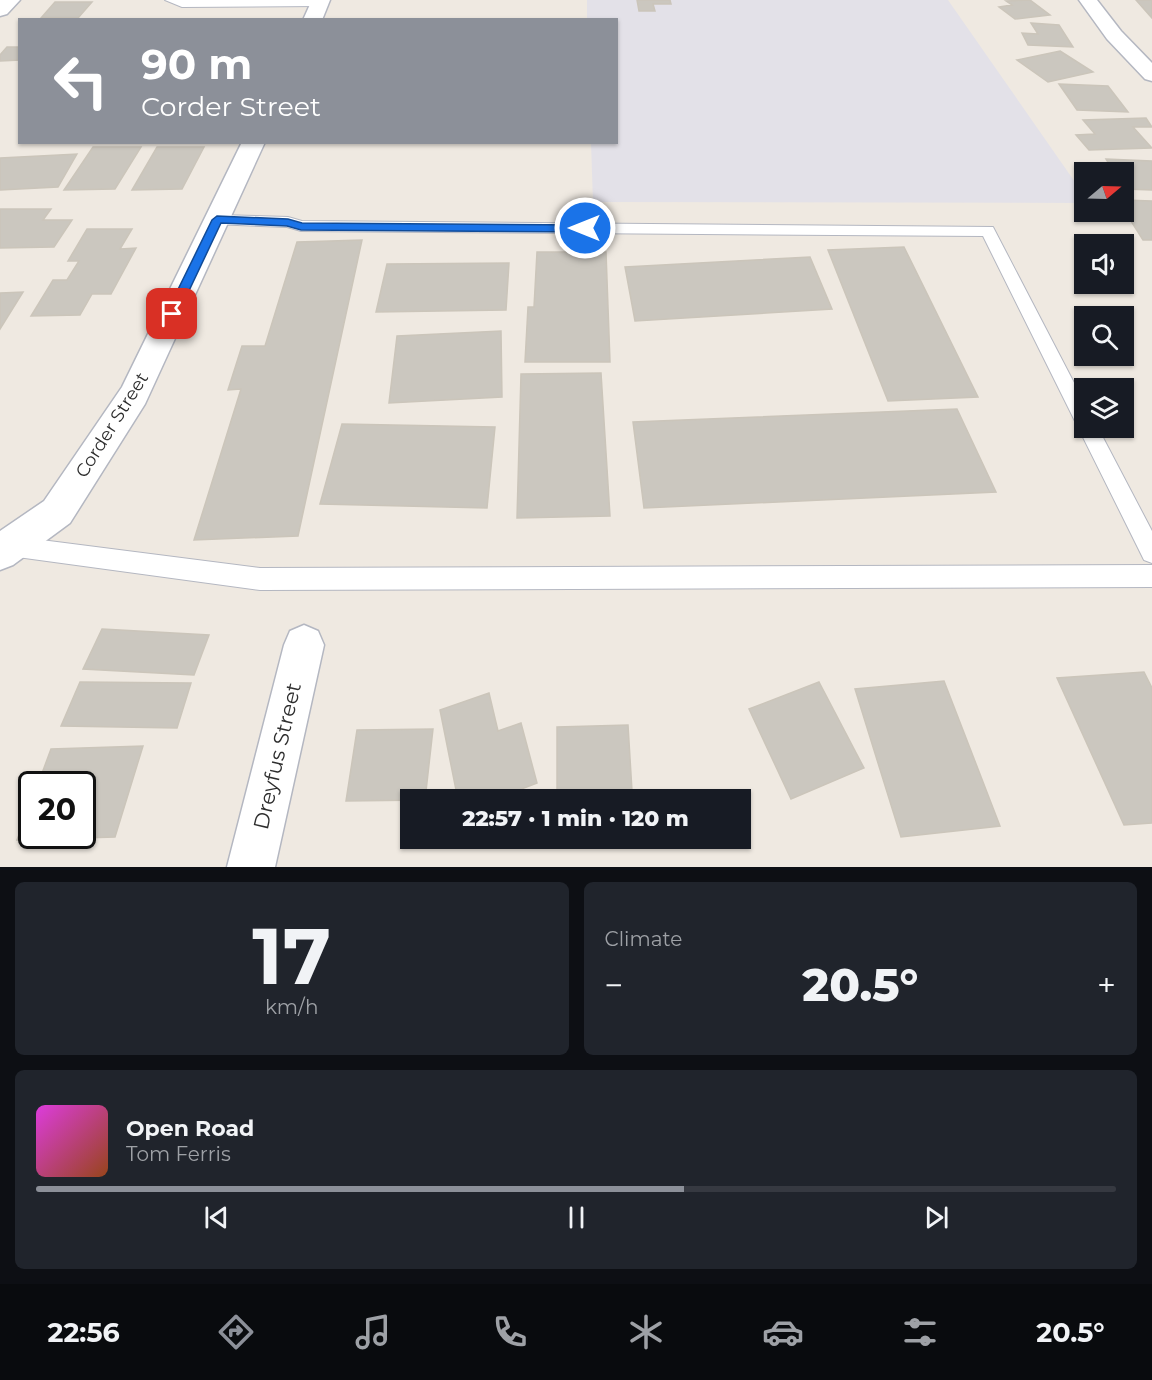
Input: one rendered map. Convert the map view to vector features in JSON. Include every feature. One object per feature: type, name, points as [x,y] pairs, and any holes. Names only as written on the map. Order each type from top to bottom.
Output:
[{"type":"street","points":[[0,10],[11,0]]},
{"type":"street","points":[[1088,0],[1114,35],[1152,75]]},
{"type":"street","name":"Corder Street","points":[[5,549],[57,512],[134,395],[253,144]]},
{"type":"street","name":"Dreyfus Street","points":[[251,867],[304,645]]},
{"type":"lane","points":[[170,0],[182,4],[317,8]]},
{"type":"lane","points":[[214,226],[285,231],[301,226],[988,231],[1074,400]]},
{"type":"lane","points":[[1093,438],[1152,553]]},
{"type":"lane","points":[[5,549],[260,579],[1152,576]]},
{"type":"shaded area","points":[[587,0],[948,0],[1074,181],[1074,203],[593,202],[591,144],[618,144],[618,18],[587,18]]},
{"type":"building","points":[[637,0],[670,0],[671,4],[653,4],[655,11],[639,11]]},
{"type":"building","points":[[1030,0],[1050,15],[1015,19],[999,7],[1012,5],[1006,1]]},
{"type":"building","points":[[1136,0],[1152,0],[1152,18]]},
{"type":"building","points":[[55,2],[92,2],[78,18],[41,18]]},
{"type":"building","points":[[1031,23],[1059,25],[1073,47],[1028,45],[1022,33],[1038,34]]},
{"type":"building","points":[[7,47],[18,47],[18,60],[0,61],[0,55]]},
{"type":"building","points":[[1060,51],[1093,72],[1048,82],[1017,60]]},
{"type":"building","points":[[1059,84],[1108,86],[1128,112],[1077,110]]},
{"type":"building","points":[[1146,118],[1152,127],[1133,127],[1152,148],[1089,150],[1076,135],[1095,134],[1083,120]]},
{"type":"building","points":[[93,147],[141,147],[115,189],[64,190]]},
{"type":"building","points":[[157,147],[204,147],[182,189],[132,190]]},
{"type":"building","points":[[77,154],[58,187],[0,190],[0,158]]},
{"type":"building","points":[[1106,159],[1152,161],[1152,190],[1134,189],[1134,162],[1108,162]]},
{"type":"building","points":[[1134,200],[1152,201],[1152,240],[1143,240],[1132,222],[1134,222]]},
{"type":"building","points":[[0,209],[51,209],[43,220],[72,220],[54,247],[0,248]]},
{"type":"building","points":[[87,229],[132,229],[120,249],[136,248],[111,294],[92,294],[80,315],[31,316],[53,280],[67,280],[79,261],[68,261]]},
{"type":"building","points":[[362,240],[298,536],[194,540],[241,389],[228,390],[242,346],[265,346],[297,242]]},
{"type":"building","points":[[904,247],[978,397],[888,401],[828,250]]},
{"type":"building","points":[[537,252],[606,252],[610,362],[525,362],[528,307],[534,307]]},
{"type":"building","points":[[810,257],[832,309],[635,321],[625,267]]},
{"type":"building","points":[[509,263],[506,310],[376,312],[387,264]]},
{"type":"building","points":[[23,292],[0,329],[0,293]]},
{"type":"building","points":[[501,331],[502,397],[389,403],[397,336]]},
{"type":"building","points":[[601,373],[610,516],[517,518],[521,374]]},
{"type":"building","points":[[957,409],[996,492],[644,508],[633,422]]},
{"type":"building","points":[[342,424],[495,427],[487,508],[320,504]]},
{"type":"building","points":[[102,629],[209,635],[194,675],[83,669]]},
{"type":"building","points":[[1144,672],[1152,688],[1152,823],[1124,825],[1057,678]]},
{"type":"building","points":[[944,681],[1000,826],[901,837],[855,689]]},
{"type":"building","points":[[80,682],[191,683],[177,728],[61,726]]},
{"type":"building","points":[[819,682],[864,768],[791,799],[749,709]]},
{"type":"building","points":[[489,693],[498,731],[521,723],[537,783],[521,789],[456,789],[440,710]]},
{"type":"building","points":[[628,725],[632,789],[557,789],[557,727]]},
{"type":"building","points":[[433,729],[426,789],[400,789],[400,800],[346,801],[357,730]]},
{"type":"building","points":[[143,746],[115,837],[96,838],[96,771],[43,771],[51,749]]},
{"type":"route","points":[[172,314],[217,220],[288,222],[301,226],[585,228]]}]
